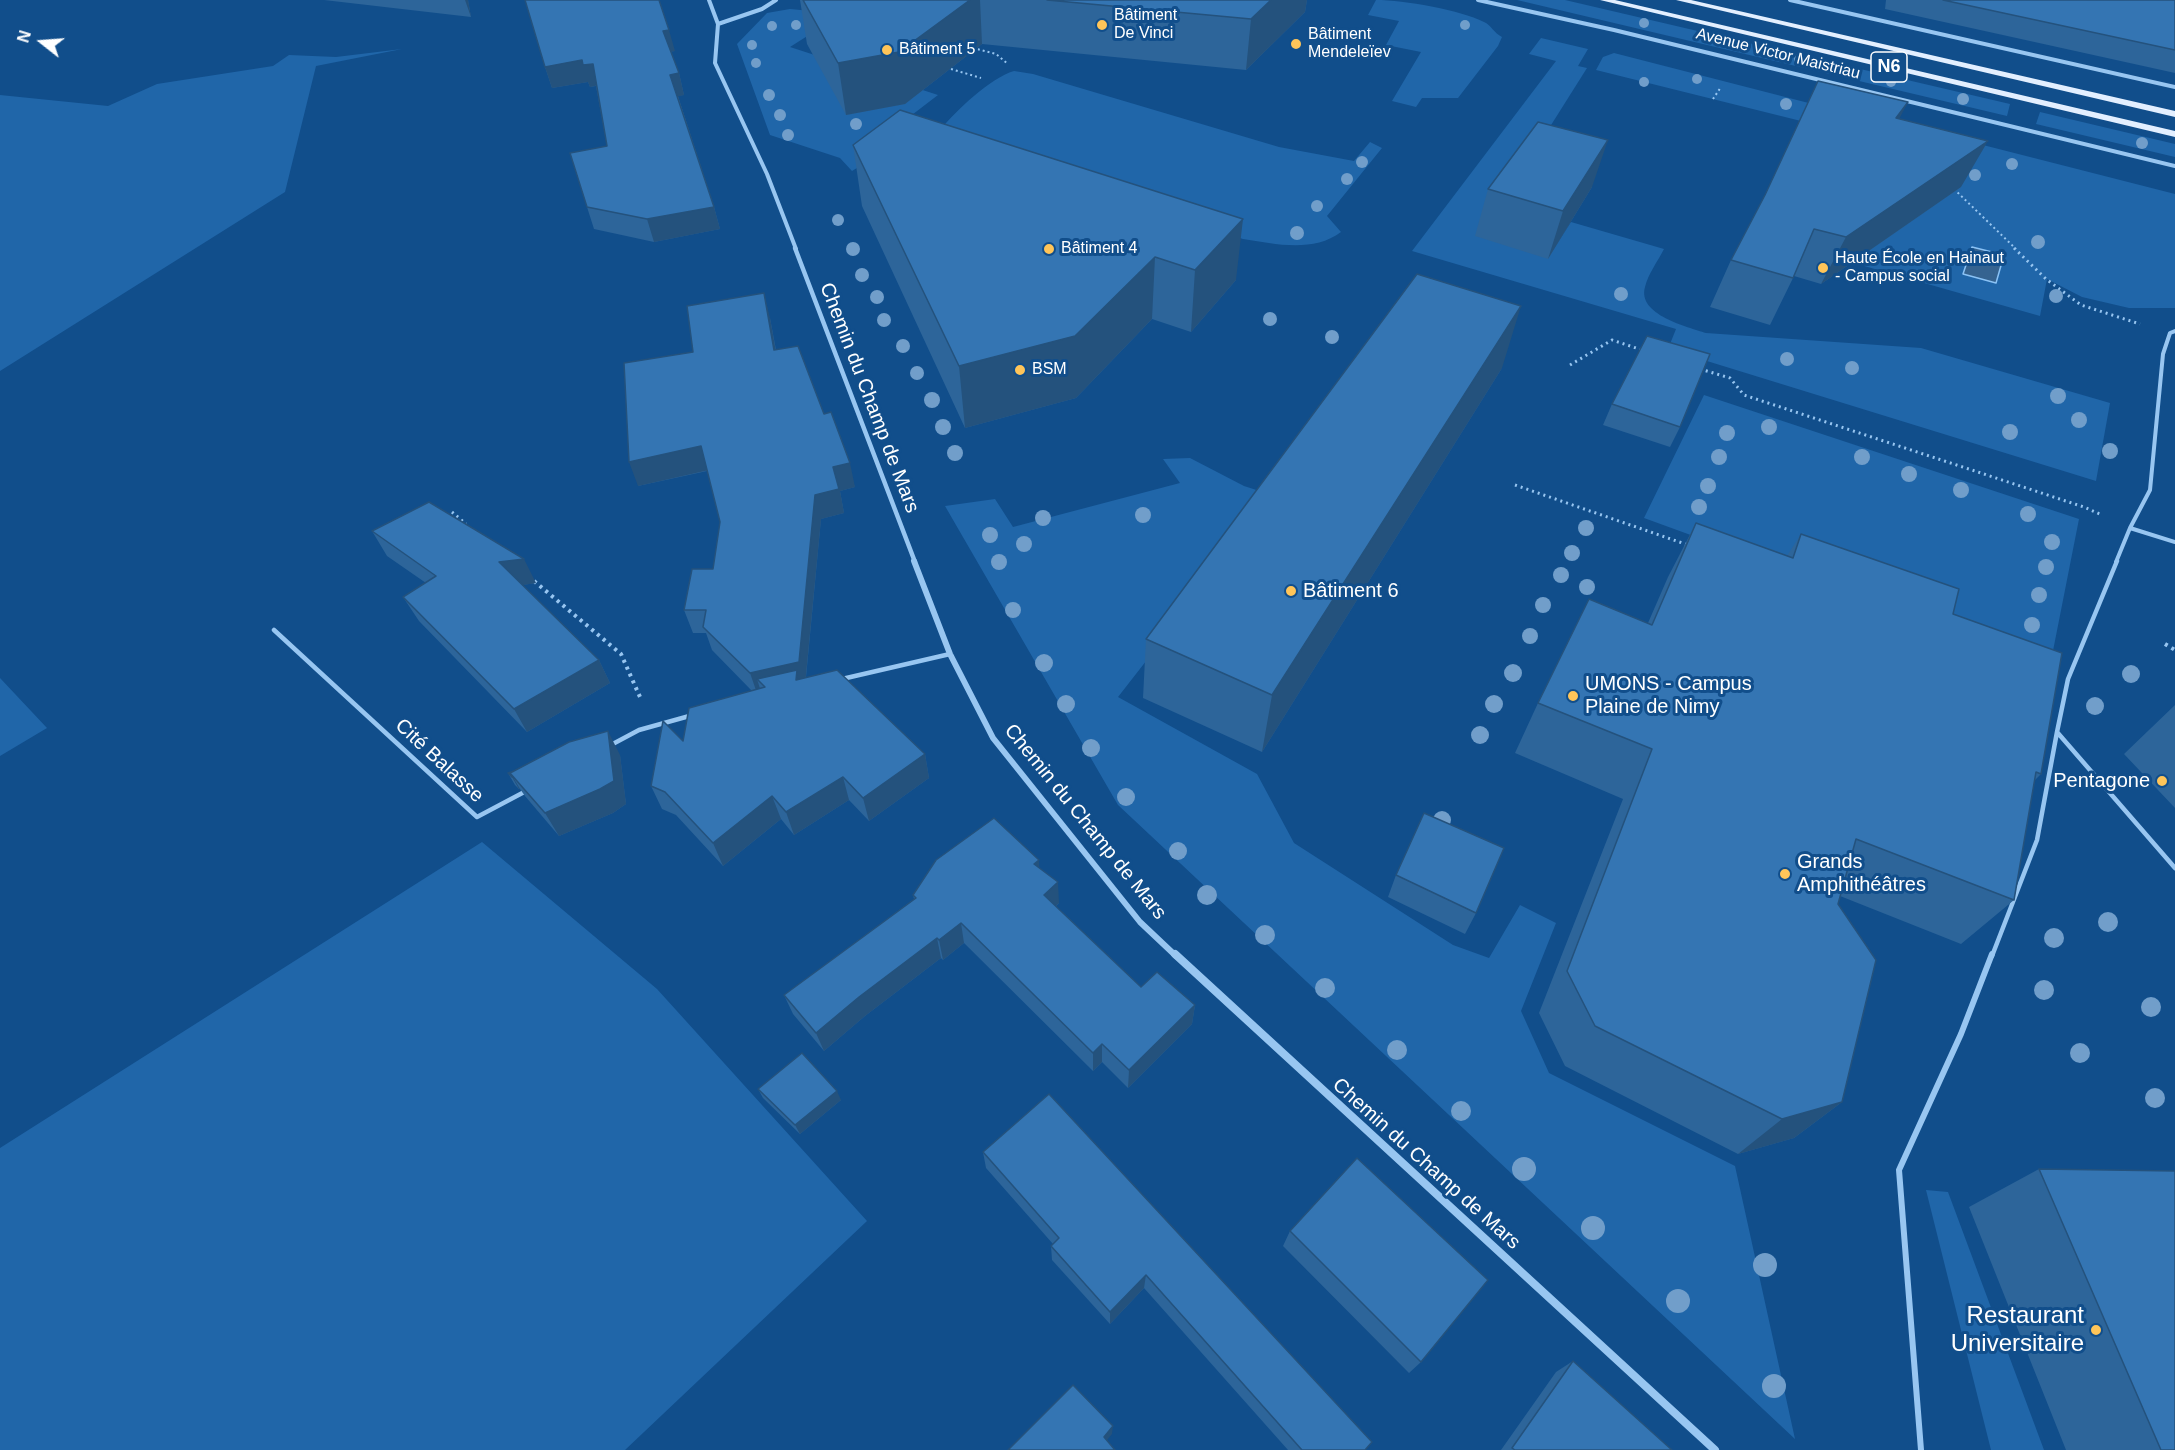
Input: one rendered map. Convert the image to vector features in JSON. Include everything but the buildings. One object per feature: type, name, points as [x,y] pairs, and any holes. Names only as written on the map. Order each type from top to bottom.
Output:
[{"type":"main road","name":"Avenue Victor Maistriau","points":[[1604,0],[2175,134]]},
{"type":"main road","name":"Avenue Victor Maistriau","points":[[1680,0],[2175,114]]},
{"type":"street","name":"Chemin du Champ de Mars","points":[[709,0],[718,24],[715,63],[766,174],[950,654],[993,738],[1140,922],[1715,1450]]},
{"type":"street","points":[[718,24],[762,9],[776,0]]},
{"type":"street","name":"Avenue Victor Maistriau","points":[[1478,0],[1614,30],[2175,166]]},
{"type":"street","points":[[1790,0],[2175,87]]},
{"type":"lane","points":[[1921,1450],[1899,1170],[1961,1034],[2037,840],[2068,679],[2130,528],[2150,490],[2163,354],[2172,332]]},
{"type":"lane","points":[[2130,528],[2175,542]]},
{"type":"lane","name":"Cité Balasse","points":[[274,630],[477,817],[538,785]]},
{"type":"lane","points":[[836,681],[950,654]]},
{"type":"lane","points":[[599,752],[639,730],[700,713]]},
{"type":"lane","points":[[2057,732],[2175,868]]},
{"type":"path","points":[[963,45],[996,54],[1008,64]]},
{"type":"path","points":[[951,69],[981,78]]},
{"type":"path","points":[[1950,185],[2046,279],[2081,305],[2172,332]]},
{"type":"path","points":[[1570,365],[1612,340],[1655,354]]},
{"type":"path","points":[[1698,368],[1730,378],[1744,395],[2084,507],[2130,528]]},
{"type":"path","points":[[1515,485],[1696,548]]},
{"type":"path","points":[[452,512],[469,527]]},
{"type":"path","points":[[532,579],[621,654],[640,696],[639,730]]},
{"type":"path","points":[[2165,644],[2175,650]]},
{"type":"shaded area","points":[[1376,0],[1416,4],[1461,14],[1486,23],[1502,37],[1498,46],[1458,98],[1422,98],[1416,107],[1392,101],[1421,52],[1386,45],[1399,21],[1368,15]]},
{"type":"shaded area","points":[[1517,0],[1565,0],[2010,104],[2007,116]]},
{"type":"shaded area","points":[[790,9],[842,14],[790,47],[938,95],[887,134],[891,147],[852,171],[840,158],[770,135],[737,44],[767,13]]},
{"type":"shaded area","points":[[1541,38],[1588,49],[1578,66],[1587,68],[1524,168],[1548,258],[1571,222],[1664,249],[1648,277],[1645,297],[1656,312],[1688,327],[1706,333],[1921,348],[2110,403],[2096,481],[1668,349],[1676,329],[1412,251],[1556,61],[1529,54]]},
{"type":"shaded area","points":[[402,49],[316,66],[285,192],[0,371],[0,95],[108,106],[157,84],[273,66],[289,55],[336,57]]},
{"type":"shaded area","points":[[1614,53],[1832,109],[1805,122],[1596,70],[1603,57]]},
{"type":"shaded area","points":[[1014,71],[1033,74],[1279,147],[1354,161],[1370,142],[1382,148],[1327,216],[1341,232],[1330,239],[1306,245],[1281,245],[1243,239],[946,143],[940,130],[947,122],[984,88]]},
{"type":"shaded area","points":[[2040,112],[2175,144],[2175,157],[2036,124]]},
{"type":"shaded area","points":[[1983,145],[2175,194],[2175,308],[2129,308],[2082,297],[2047,279],[2040,316],[1801,248],[1921,213],[1944,192]]},
{"type":"shaded area","points":[[1972,247],[2004,255],[1996,283],[1963,274]]},
{"type":"shaded area","points":[[1704,395],[2079,519],[2050,666],[1644,518]]},
{"type":"shaded area","points":[[1190,458],[1244,486],[1275,496],[1118,697],[1257,774],[1294,843],[1453,945],[1489,958],[1520,905],[1556,923],[1521,1011],[1549,1073],[1735,1166],[1795,1439],[1118,805],[945,506],[995,499],[1013,527],[1180,483],[1163,459]]},
{"type":"shaded area","points":[[0,678],[47,728],[0,756]]},
{"type":"shaded area","points":[[482,842],[657,989],[867,1221],[625,1450],[0,1450],[0,1148]]},
{"type":"shaded area","points":[[1926,1190],[1948,1192],[2044,1450],[1991,1450]]},
{"type":"place","name":"Bâtiment De Vinci","points":[[1102,25]]},
{"type":"place","name":"Bâtiment Mendeleïev","points":[[1296,44]]},
{"type":"place","name":"Bâtiment 5","points":[[887,50]]},
{"type":"place","name":"Bâtiment 4","points":[[1049,249]]},
{"type":"place","name":"Haute École en Hainaut - Campus social","points":[[1823,268]]},
{"type":"place","name":"BSM","points":[[1020,370]]},
{"type":"place","name":"Bâtiment 6","points":[[1291,591]]},
{"type":"place","name":"UMONS - Campus Plaine de Nimy","points":[[1573,696]]},
{"type":"place","name":"Pentagone","points":[[2162,781]]},
{"type":"place","name":"Grands Amphithéâtres","points":[[1785,874]]},
{"type":"place","name":"Restaurant Universitaire","points":[[2096,1330]]}]
